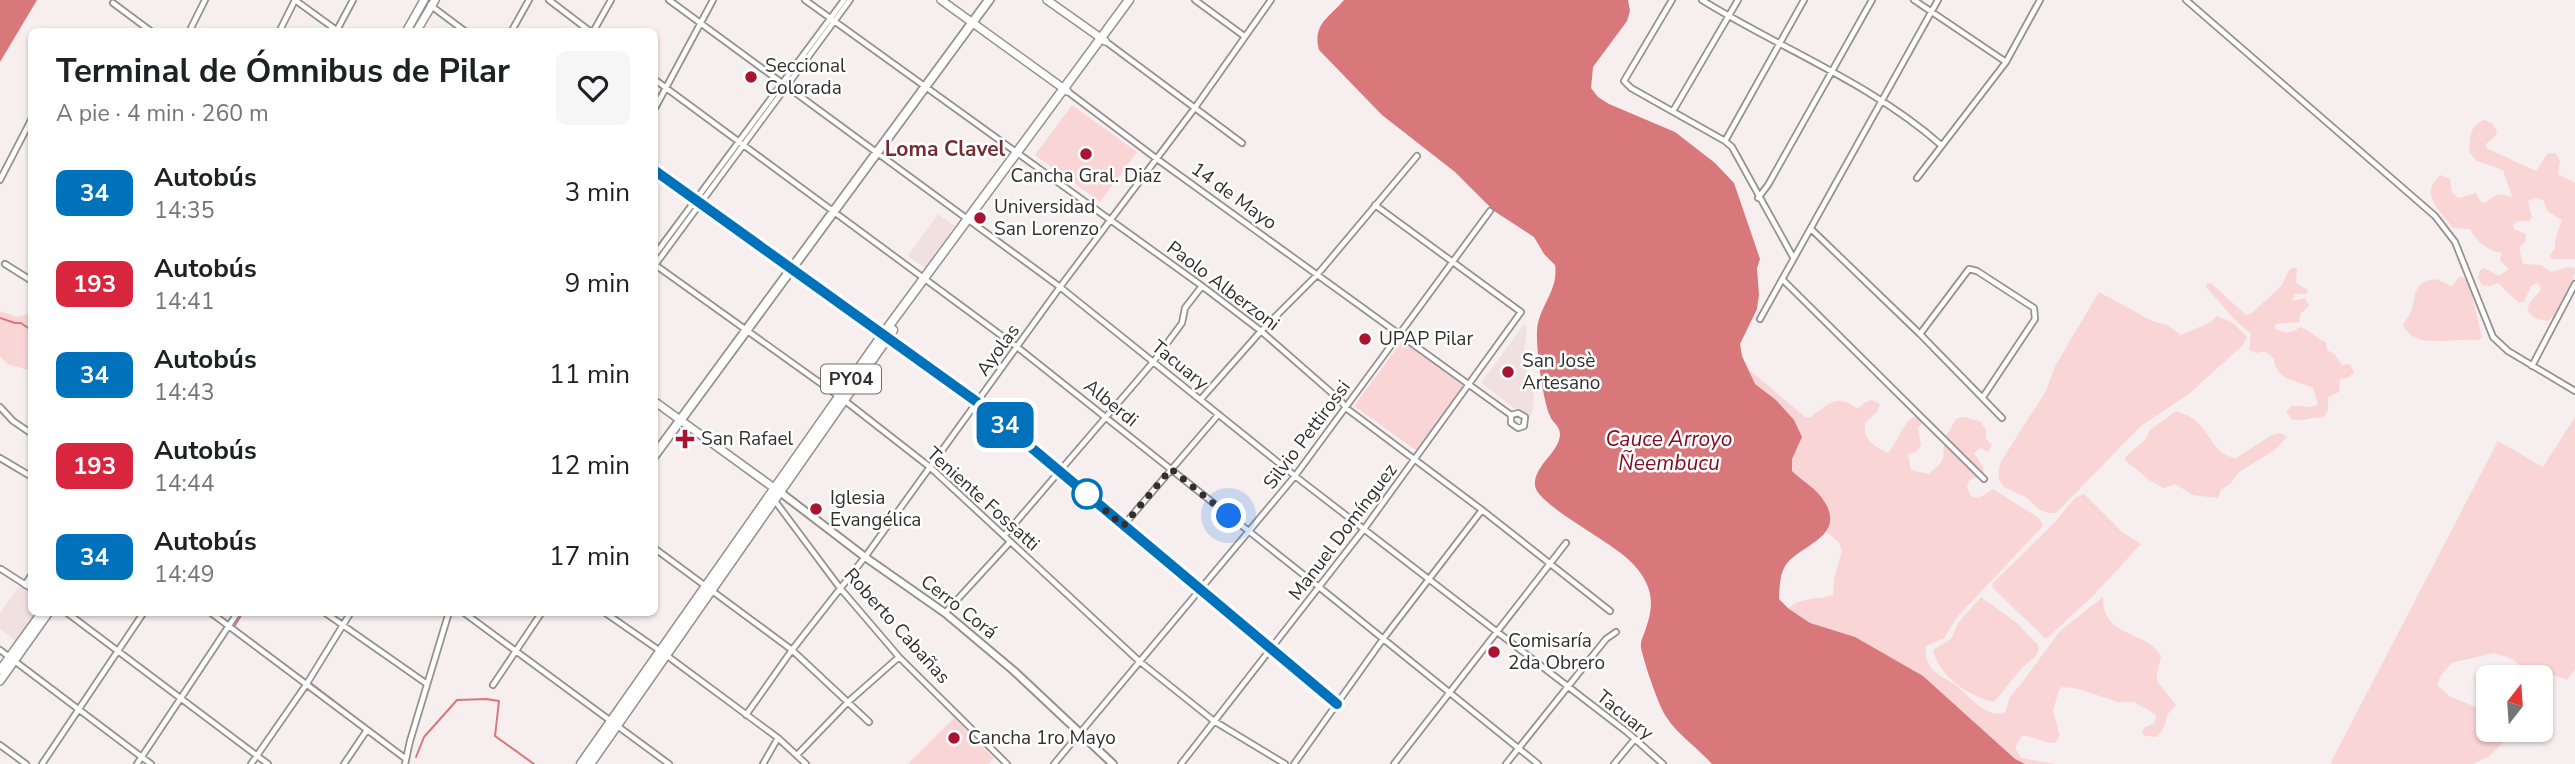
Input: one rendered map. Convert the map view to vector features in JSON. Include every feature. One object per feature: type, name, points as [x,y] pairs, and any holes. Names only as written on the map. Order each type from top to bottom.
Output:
[{"type":"main road","points":[[408,28],[424,0]]},
{"type":"main road","name":"14 de Mayo","points":[[942,0],[1065,90]]},
{"type":"main road","points":[[1047,0],[1102,40]]},
{"type":"main road","name":"PY04","points":[[590,764],[663,652],[885,336],[972,220],[1129,0]]},
{"type":"main road","name":"PY04","points":[[1102,40],[1135,0]]},
{"type":"main road","points":[[418,28],[433,3]]},
{"type":"main road","points":[[658,404],[777,490]]},
{"type":"main road","name":"PY04","points":[[708,588],[775,500],[777,490]]},
{"type":"main road","points":[[0,681],[39,616]]},
{"type":"main road","points":[[0,670],[46,616]]},
{"type":"main road","name":"PY04","points":[[581,764],[615,723]]},
{"type":"street","points":[[191,28],[205,0]]},
{"type":"street","points":[[281,28],[295,0],[333,28]]},
{"type":"street","points":[[339,28],[353,0]]},
{"type":"street","points":[[424,0],[433,3],[461,28]]},
{"type":"street","points":[[513,28],[529,0]]},
{"type":"street","points":[[550,0],[587,28]]},
{"type":"street","points":[[594,28],[611,0]]},
{"type":"street","name":"Tacuary","points":[[669,0],[1060,287],[1295,476],[1497,631],[1663,764]]},
{"type":"street","points":[[658,104],[713,0]]},
{"type":"street","name":"Paolo Alberzoni","points":[[805,0],[1202,286],[1261,331],[1346,408],[1610,611]]},
{"type":"street","points":[[832,20],[844,0]]},
{"type":"street","points":[[658,261],[784,84],[850,0]]},
{"type":"street","points":[[658,453],[989,0]]},
{"type":"street","points":[[1195,0],[1244,36]]},
{"type":"street","name":"Ayolas","points":[[746,715],[792,650],[931,468],[1271,0]]},
{"type":"street","points":[[1672,0],[1625,81],[1631,88],[1732,147],[1793,257]]},
{"type":"street","points":[[1702,0],[1883,101],[1919,125],[1941,145]]},
{"type":"street","points":[[1673,111],[1738,0]]},
{"type":"street","points":[[1725,141],[1804,0]]},
{"type":"street","points":[[1758,198],[1768,185],[1872,0]]},
{"type":"street","points":[[1914,0],[1933,10],[2006,62]]},
{"type":"street","points":[[1760,319],[1938,0]]},
{"type":"street","points":[[1917,178],[2006,62],[2040,0]]},
{"type":"street","points":[[2186,0],[2435,215],[2455,242],[2493,338],[2499,345],[2575,391]]},
{"type":"street","points":[[113,3],[147,28]]},
{"type":"street","points":[[1102,40],[1241,143]]},
{"type":"street","name":"Alberdi","points":[[658,82],[1017,347],[1538,764]]},
{"type":"street","name":"14 de Mayo","points":[[1065,90],[1511,415]]},
{"type":"street","points":[[0,180],[28,126]]},
{"type":"street","points":[[1201,399],[1261,331],[1317,275],[1417,156]]},
{"type":"street","points":[[658,173],[977,402],[1337,704]]},
{"type":"street","points":[[658,251],[699,202]]},
{"type":"street","points":[[1375,205],[1453,261]]},
{"type":"street","name":"Silvio Pettirossi","points":[[1054,764],[1295,476],[1490,211]]},
{"type":"street","points":[[1811,229],[2002,418]]},
{"type":"street","name":"Manuel Domínguez","points":[[1181,764],[1364,529],[1521,312],[1453,261]]},
{"type":"street","points":[[5,264],[28,278]]},
{"type":"street","name":"Teniente Fossatti","points":[[658,267],[841,399],[931,468],[1139,661],[1214,721],[1285,764]]},
{"type":"street","points":[[1920,334],[1969,269],[1977,271],[2034,308],[2035,319],[1983,397]]},
{"type":"street","points":[[1782,279],[1984,479]]},
{"type":"street","points":[[2532,366],[2575,284]]},
{"type":"street","points":[[1003,536],[1154,360],[1182,323],[1185,308],[1202,286]]},
{"type":"street","points":[[0,407],[28,431]]},
{"type":"street","points":[[1123,526],[1219,415]]},
{"type":"street","points":[[658,448],[681,420]]},
{"type":"street","points":[[0,458],[28,472]]},
{"type":"street","name":"Cerro Corá","points":[[777,490],[945,613],[1082,732],[1113,764]]},
{"type":"street","name":"Roberto Cabañas","points":[[775,500],[840,588],[899,657],[1007,764]]},
{"type":"street","points":[[1294,764],[1383,639],[1482,510]]},
{"type":"street","points":[[945,613],[1010,542]]},
{"type":"street","points":[[1394,764],[1566,543]]},
{"type":"street","points":[[658,551],[792,650],[869,722]]},
{"type":"street","points":[[1,569],[26,585],[28,581]]},
{"type":"street","points":[[71,616],[268,764]]},
{"type":"street","points":[[43,764],[141,616]]},
{"type":"street","points":[[215,616],[368,730],[406,762],[448,616]]},
{"type":"street","points":[[137,764],[235,616]]},
{"type":"street","points":[[330,616],[427,684]]},
{"type":"street","points":[[251,764],[306,685],[348,616]]},
{"type":"street","points":[[468,616],[669,764]]},
{"type":"street","points":[[493,685],[539,616]]},
{"type":"street","points":[[610,616],[778,738],[806,764]]},
{"type":"street","points":[[1506,764],[1606,639],[1616,632]]},
{"type":"street","points":[[0,650],[151,764]]},
{"type":"street","points":[[797,755],[848,702],[899,657]]},
{"type":"street","points":[[344,764],[368,730]]},
{"type":"street","points":[[763,764],[778,738]]},
{"type":"street","points":[[1614,764],[1634,740]]},
{"type":"street","points":[[0,745],[26,764]]},
{"type":"shaded area","name":"Cancha Gral. Diaz","points":[[1072,105],[1137,152],[1100,202],[1035,155]]},
{"type":"shaded area","points":[[2484,120],[2492,123],[2497,131],[2486,144],[2486,148],[2536,171],[2548,153],[2556,153],[2560,161],[2558,174],[2575,183],[2575,259],[2551,259],[2562,220],[2548,212],[2543,200],[2535,198],[2528,201],[2532,218],[2529,221],[2517,221],[2513,225],[2514,229],[2526,234],[2525,242],[2519,247],[2523,264],[2541,265],[2551,272],[2568,267],[2575,268],[2573,282],[2566,297],[2548,321],[2535,319],[2527,310],[2530,302],[2541,290],[2538,283],[2531,286],[2524,302],[2519,303],[2498,283],[2491,286],[2482,285],[2478,278],[2480,270],[2484,268],[2499,276],[2509,269],[2500,261],[2501,253],[2482,244],[2470,229],[2453,228],[2431,196],[2434,182],[2441,175],[2450,179],[2452,193],[2459,198],[2476,193],[2484,203],[2498,194],[2512,197],[2503,170],[2477,161],[2469,152],[2473,129]]},
{"type":"shaded area","points":[[938,214],[955,226],[925,268],[908,256]]},
{"type":"shaded area","points":[[2292,268],[2297,268],[2296,283],[2308,290],[2307,294],[2295,294],[2292,301],[2305,298],[2309,306],[2300,314],[2300,322],[2275,324],[2275,329],[2288,332],[2300,327],[2307,330],[2326,342],[2327,350],[2334,354],[2342,365],[2350,364],[2354,372],[2348,378],[2340,379],[2339,392],[2328,397],[2328,410],[2324,417],[2291,419],[2286,412],[2292,406],[2310,407],[2318,404],[2313,388],[2283,376],[2274,359],[2265,351],[2256,353],[2249,350],[2251,334],[2206,287],[2211,283],[2246,315],[2251,314],[2282,285]]},
{"type":"shaded area","points":[[2459,277],[2468,278],[2482,337],[2479,340],[2429,341],[2408,333],[2403,326],[2412,310],[2418,288],[2427,281],[2436,279],[2452,286]]},
{"type":"shaded area","points":[[2099,292],[2152,321],[2167,325],[2181,335],[2211,322],[2217,316],[2233,323],[2247,337],[2243,345],[2190,393],[2141,426],[2056,513],[2048,513],[2040,510],[2027,498],[2004,487],[1999,480],[2000,463],[2046,391],[2055,366]]},
{"type":"shaded area","points":[[0,311],[17,317],[28,314],[28,370],[7,364],[0,356]]},
{"type":"shaded area","name":"San Josè Artesano","points":[[1524,324],[1527,329],[1523,360],[1534,395],[1529,419],[1481,383]]},
{"type":"shaded area","points":[[1402,341],[1464,386],[1417,451],[1354,406]]},
{"type":"shaded area","points":[[1751,371],[1805,417],[1811,417],[1838,401],[1858,409],[1872,400],[1880,404],[1877,412],[1865,423],[1865,429],[1870,442],[1888,453],[1909,421],[1920,414],[1924,422],[1918,428],[1921,446],[1916,452],[1908,454],[1911,470],[1928,474],[1942,461],[1946,436],[1957,418],[1965,417],[1981,422],[1986,430],[1986,439],[1992,445],[1988,452],[1981,448],[1974,453],[1983,467],[1984,475],[1969,480],[1967,488],[1971,496],[1979,498],[1993,489],[2039,518],[2043,526],[1958,616],[1944,638],[1926,646],[1928,663],[1937,674],[1958,687],[1985,710],[2005,713],[2010,697],[2060,631],[2103,597],[2110,620],[2117,627],[2154,648],[2161,656],[2157,681],[2176,705],[2168,714],[2163,730],[2157,737],[2145,736],[2142,732],[2144,728],[2155,723],[2156,715],[2134,702],[2117,702],[2079,689],[2062,687],[2053,711],[2060,736],[2055,743],[2022,736],[2015,747],[2021,758],[2056,764],[2005,764],[1786,611],[1796,603],[1833,595],[1834,578],[1842,551],[1839,543],[1827,532],[1808,503],[1744,377]]},
{"type":"shaded area","points":[[2176,411],[2194,419],[2223,453],[2236,458],[2272,435],[2281,433],[2287,437],[2275,450],[2239,472],[2231,483],[2221,490],[2218,498],[2193,495],[2175,484],[2164,488],[2149,480],[2126,461],[2125,457],[2145,440],[2151,429]]},
{"type":"shaded area","points":[[2575,417],[2575,669],[2567,680],[2553,675],[2553,665],[2520,665],[2510,658],[2494,653],[2451,663],[2437,685],[2449,696],[2476,707],[2476,742],[2501,742],[2489,756],[2473,764],[2330,764],[2498,441],[2543,467]]},
{"type":"shaded area","points":[[2084,494],[2122,532],[2141,544],[2092,597],[2046,639],[1992,587],[1993,583],[2054,523],[2075,498]]},
{"type":"shaded area","points":[[21,583],[28,588],[28,616],[36,616],[18,642],[0,629],[0,613]]},
{"type":"shaded area","points":[[1981,597],[2017,623],[2038,645],[2039,650],[1994,702],[1956,684],[1941,668],[1933,650],[1951,639],[1958,623]]},
{"type":"shaded area","name":"Cancha 1ro Mayo","points":[[954,718],[994,758],[988,764],[908,764]]},
{"type":"water","points":[[0,0],[37,0],[0,62]]},
{"type":"water","name":"Cauce Arroyo Ñeembucu","points":[[1344,0],[1628,0],[1630,11],[1627,21],[1593,67],[1591,88],[1609,104],[1675,132],[1715,163],[1734,183],[1760,259],[1757,268],[1757,309],[1740,344],[1742,356],[1755,384],[1776,400],[1794,420],[1802,437],[1792,459],[1792,471],[1817,493],[1829,513],[1830,522],[1820,538],[1785,566],[1780,579],[1779,599],[1810,623],[1855,637],[1923,676],[2015,759],[2025,764],[1712,764],[1677,730],[1660,704],[1641,648],[1651,602],[1645,580],[1625,556],[1549,504],[1535,486],[1538,472],[1556,447],[1560,434],[1550,416],[1545,399],[1537,339],[1538,322],[1554,283],[1555,265],[1544,254],[1534,237],[1494,211],[1455,172],[1382,115],[1319,50],[1317,41],[1320,27]]},
{"type":"waterway","points":[[0,318],[21,323],[28,328]]},
{"type":"waterway","points":[[241,616],[234,627],[304,679]]},
{"type":"waterway","points":[[312,684],[403,754]]},
{"type":"waterway","points":[[416,757],[424,737],[457,700],[486,699],[499,701],[495,736],[534,764]]},
{"type":"bus line","name":"34","points":[[658,173],[977,402],[1337,704]]},
{"type":"place","name":"Seccional Colorada","points":[[751,77]]},
{"type":"place","name":"Cancha Gral. Diaz","points":[[1086,154]]},
{"type":"place","name":"Universidad San Lorenzo","points":[[980,218]]},
{"type":"place","name":"UPAP Pilar","points":[[1365,339]]},
{"type":"place","name":"San Josè Artesano","points":[[1508,372]]},
{"type":"place","name":"San Rafael","points":[[685,439]]},
{"type":"place","name":"Iglesia Evangélica","points":[[816,509]]},
{"type":"place","name":"Comisaría 2da Obrero","points":[[1494,652]]},
{"type":"place","name":"Cancha 1ro Mayo","points":[[954,738]]},
{"type":"district","name":"Loma Clavel","points":[[945,149]]},
{"type":"route","points":[[1087,494],[1123,526],[1171,469],[1229,516]]}]
